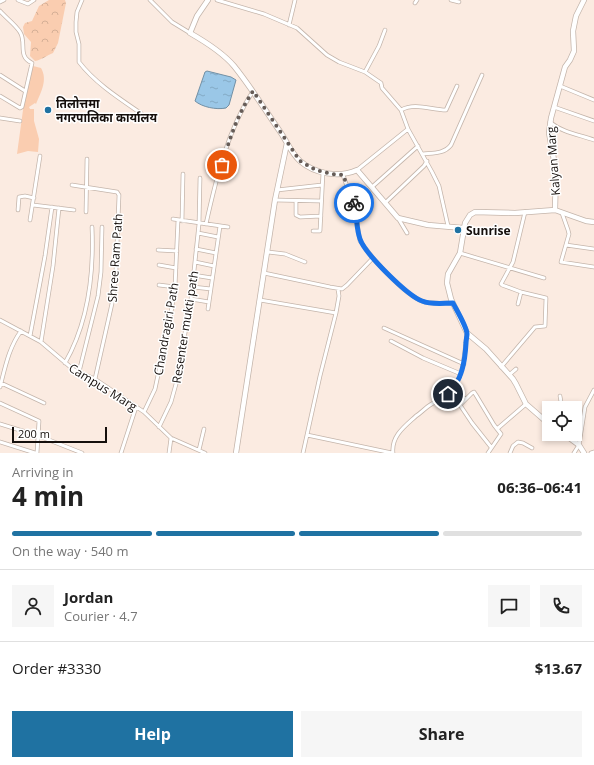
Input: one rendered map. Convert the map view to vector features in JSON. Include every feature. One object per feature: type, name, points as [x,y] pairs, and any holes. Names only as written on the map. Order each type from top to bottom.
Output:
[{"type":"street","points":[[0,2],[4,0]]},
{"type":"street","points":[[18,0],[28,4],[34,0]]},
{"type":"street","points":[[82,0],[77,12],[76,22],[76,32],[79,44],[79,62],[114,95],[142,114]]},
{"type":"street","points":[[150,0],[172,22],[205,42],[232,64],[253,91],[300,161],[316,170],[343,175],[357,170],[408,129]]},
{"type":"street","points":[[190,33],[197,16],[208,0]]},
{"type":"street","points":[[217,0],[264,14],[290,25],[301,31],[327,55],[339,62],[365,72],[381,83],[382,88],[401,110],[408,129],[427,161],[439,186],[448,226]]},
{"type":"street","points":[[290,25],[295,0]]},
{"type":"street","points":[[451,0],[459,2]]},
{"type":"street","name":"Kalyan Marg","points":[[467,333],[453,303],[446,283],[448,274],[460,253],[463,228],[470,215],[475,212],[496,213],[556,210],[556,171],[550,145],[550,122],[565,67],[574,51],[576,16],[584,0]]},
{"type":"street","points":[[0,11],[21,34],[24,56],[32,63],[22,107],[20,108],[0,96]]},
{"type":"street","points":[[365,72],[379,46],[385,30]]},
{"type":"street","points":[[0,75],[25,91]]},
{"type":"street","points":[[423,154],[441,153],[447,150],[451,145],[482,75]]},
{"type":"street","points":[[401,110],[415,106],[446,110],[457,86]]},
{"type":"street","points":[[560,86],[594,100]]},
{"type":"street","points":[[206,224],[215,183],[233,128],[253,91]]},
{"type":"street","points":[[554,107],[594,121]]},
{"type":"street","points":[[0,118],[20,121]]},
{"type":"street","points":[[550,122],[553,125],[565,130],[594,140]]},
{"type":"street","points":[[236,453],[275,200],[287,143]]},
{"type":"street","points":[[372,187],[418,146]]},
{"type":"street","points":[[30,220],[40,156]]},
{"type":"street","points":[[86,212],[87,159]]},
{"type":"street","points":[[385,203],[424,166],[427,161]]},
{"type":"street","points":[[357,170],[398,218],[407,233]]},
{"type":"street","points":[[313,231],[320,231],[323,172]]},
{"type":"street","name":"Chandragiri Path","points":[[144,412],[155,389],[175,286],[184,174]]},
{"type":"street","points":[[343,175],[353,201],[360,241],[373,258],[405,290],[417,299],[430,303],[453,303]]},
{"type":"street","name":"Resenter mukti path","points":[[159,427],[171,402],[176,384],[193,287],[199,224],[200,178]]},
{"type":"street","points":[[72,185],[86,187]]},
{"type":"street","points":[[277,190],[322,185]]},
{"type":"street","name":"Shree Ram Path","points":[[86,187],[117,192],[119,195],[116,270],[113,299],[95,379]]},
{"type":"street","points":[[18,210],[19,197],[25,196],[34,198]]},
{"type":"street","points":[[275,200],[321,201]]},
{"type":"street","points":[[296,201],[296,215],[320,216]]},
{"type":"street","points":[[33,205],[74,210]]},
{"type":"street","points":[[30,336],[46,256],[52,207]]},
{"type":"street","points":[[41,342],[53,266],[59,208]]},
{"type":"street","points":[[556,210],[586,221],[594,222]]},
{"type":"street","points":[[501,367],[534,328],[545,326],[546,298],[501,285],[514,259],[525,212]]},
{"type":"street","points":[[562,212],[568,230],[566,245],[560,260],[562,263],[594,267]]},
{"type":"street","points":[[398,218],[428,225],[463,228]]},
{"type":"street","points":[[173,219],[199,224],[228,227]]},
{"type":"street","points":[[208,309],[220,226]]},
{"type":"street","points":[[65,363],[76,340],[88,294],[92,269],[92,227]]},
{"type":"street","points":[[80,372],[98,296],[101,272],[102,227]]},
{"type":"street","points":[[198,233],[218,237]]},
{"type":"street","points":[[566,245],[594,249]]},
{"type":"street","points":[[196,249],[216,253]]},
{"type":"street","points":[[158,250],[177,251]]},
{"type":"street","points":[[268,252],[285,254],[304,262]]},
{"type":"street","points":[[460,253],[544,278]]},
{"type":"street","points":[[264,273],[342,289],[347,286],[373,258]]},
{"type":"street","points":[[195,262],[214,266]]},
{"type":"street","points":[[159,265],[176,268]]},
{"type":"street","points":[[193,275],[212,278]]},
{"type":"street","points":[[158,285],[175,286]]},
{"type":"street","points":[[193,287],[210,289]]},
{"type":"street","points":[[303,453],[336,313],[339,296],[338,289]]},
{"type":"street","points":[[518,304],[521,292]]},
{"type":"street","points":[[191,299],[209,302]]},
{"type":"street","points":[[260,300],[336,313]]},
{"type":"street","name":"Campus Marg","points":[[0,320],[41,342],[65,363],[95,379],[144,412],[171,438],[205,453]]},
{"type":"street","points":[[384,328],[464,364]]},
{"type":"street","points":[[0,387],[10,351],[21,331]]},
{"type":"street","points":[[307,436],[392,453],[392,444],[401,429],[429,405],[453,390],[464,364],[467,333]]},
{"type":"street","points":[[467,333],[486,349],[509,375],[516,384],[526,404],[542,418]]},
{"type":"street","points":[[391,341],[423,358],[461,374]]},
{"type":"street","points":[[509,375],[516,369]]},
{"type":"street","points":[[1,382],[44,403]]},
{"type":"street","points":[[453,390],[465,399]]},
{"type":"street","points":[[574,453],[579,445],[585,407],[594,390]]},
{"type":"street","points":[[488,453],[491,446],[501,434],[491,421],[475,393],[472,393],[460,405],[472,423],[491,446]]},
{"type":"street","points":[[560,396],[561,401]]},
{"type":"street","points":[[0,403],[38,420],[40,423],[36,453],[0,442]]},
{"type":"street","points":[[497,429],[526,404]]},
{"type":"street","points":[[121,453],[136,407]]},
{"type":"street","points":[[0,424],[39,436],[82,453]]},
{"type":"street","points":[[199,450],[204,429]]},
{"type":"street","points":[[169,453],[171,438]]},
{"type":"street","points":[[575,441],[584,453]]},
{"type":"street","points":[[510,453],[513,446],[518,442],[532,448]]},
{"type":"green space","points":[[49,0],[65,0],[66,3],[58,43],[53,53],[35,61],[30,56],[31,42],[24,34],[23,27],[25,23],[32,21],[39,6]]},
{"type":"green space","points":[[33,66],[41,68],[44,77],[43,86],[36,104],[35,103],[29,107],[30,109],[34,109],[34,121],[39,139],[38,152],[28,151],[17,154],[23,110]]},
{"type":"water","points":[[207,71],[231,77],[236,80],[229,105],[226,108],[209,108],[195,101],[205,72]]},
{"type":"way so far","points":[[222,165],[233,128],[253,91],[300,161],[316,170],[343,175],[354,203]]},
{"type":"place","name":"तिलोत्तमा नगरपालिका कार्यालय","points":[[48,110]]},
{"type":"place","name":"Sunrise","points":[[458,230]]},
{"type":"route","points":[[354,203],[360,241],[367,252],[382,268],[417,299],[430,303],[453,303],[458,312],[467,333],[466,353],[461,374],[453,390],[448,394]]}]
